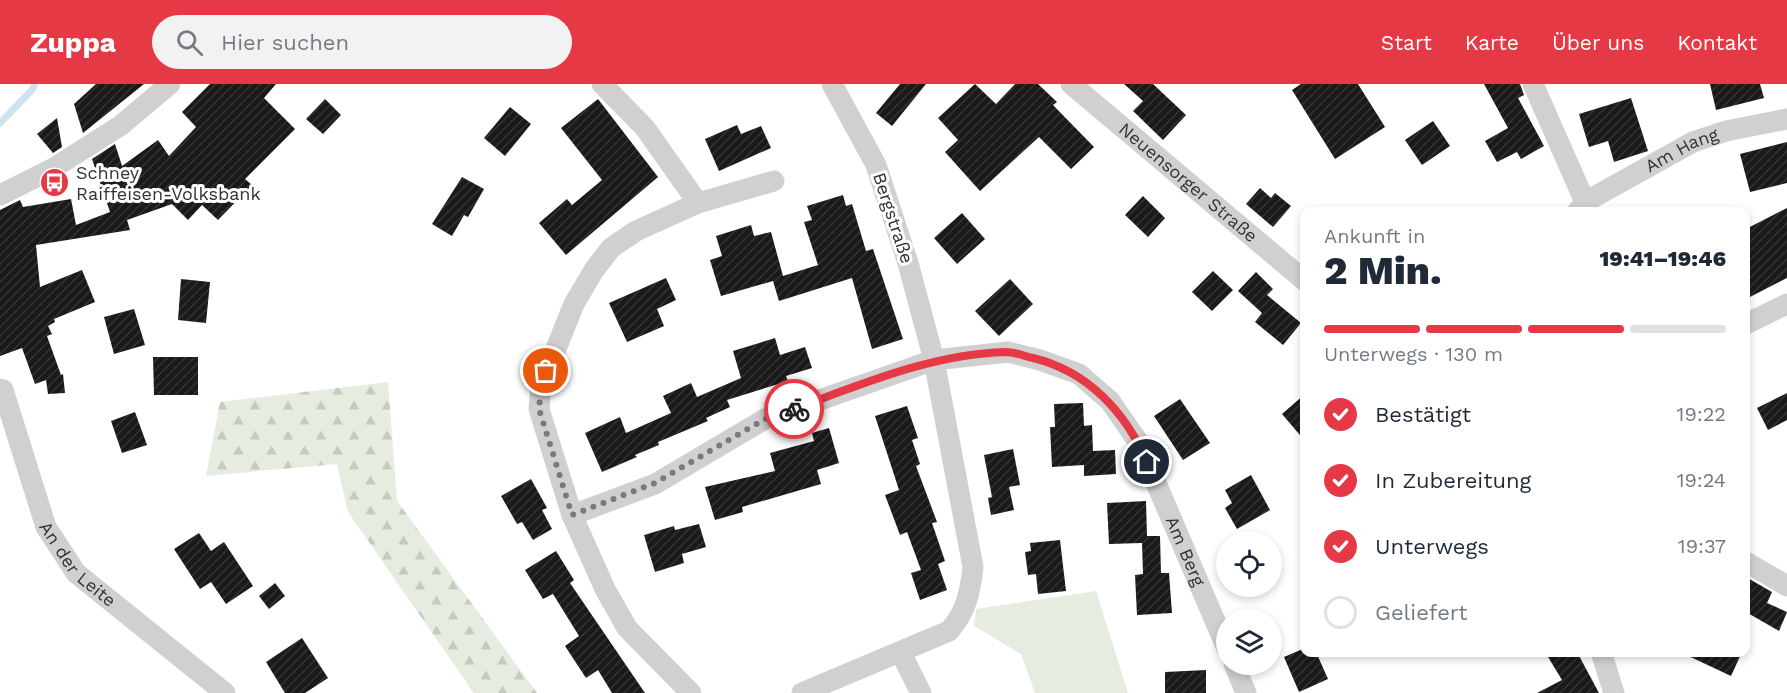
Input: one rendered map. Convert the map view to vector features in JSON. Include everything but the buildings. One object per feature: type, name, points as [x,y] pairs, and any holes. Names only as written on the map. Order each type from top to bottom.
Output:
[{"type":"street","points":[[0,195],[52,169],[120,126],[170,84]]},
{"type":"street","points":[[602,84],[645,128],[698,203]]},
{"type":"street","name":"Bergstraße","points":[[802,693],[950,631],[961,618],[969,598],[973,567],[934,360],[908,263],[876,165],[832,84]]},
{"type":"street","name":"Neuensorger Straße","points":[[1071,84],[1300,277]]},
{"type":"street","points":[[1533,84],[1581,207]]},
{"type":"street","name":"Am Hang","points":[[1581,207],[1693,142],[1726,131],[1787,119]]},
{"type":"street","points":[[692,693],[627,628],[605,589],[572,515],[539,409],[541,386],[551,356],[574,304],[594,270],[611,248],[636,231],[698,203],[774,181]]},
{"type":"street","points":[[1750,322],[1787,304]]},
{"type":"street","name":"Am Berg","points":[[572,515],[655,483],[765,419],[934,360],[1008,352],[1040,360],[1079,374],[1110,401],[1139,443],[1216,623]]},
{"type":"street","name":"An der Leite","points":[[0,389],[3,390],[46,527],[76,573],[225,693]]},
{"type":"street","points":[[1750,564],[1787,586]]},
{"type":"street","points":[[901,653],[921,693]]},
{"type":"street","points":[[1603,657],[1614,693]]},
{"type":"street","points":[[1239,675],[1246,693]]},
{"type":"green space","points":[[388,382],[397,501],[537,693],[474,693],[348,512],[337,464],[206,476],[220,402]]},
{"type":"green space","points":[[1096,591],[1128,693],[1035,693],[1021,654],[974,626],[976,609]]},
{"type":"waterway","points":[[0,123],[35,84]]},
{"type":"way so far","points":[[546,371],[541,386],[539,409],[572,515],[655,483],[765,419],[794,409]]},
{"type":"place","name":"Schney Raiffeisen-Volksbank","points":[[55,183]]},
{"type":"route","points":[[794,409],[934,360],[1008,352],[1040,360],[1079,374],[1110,401],[1139,443],[1147,462]]}]
